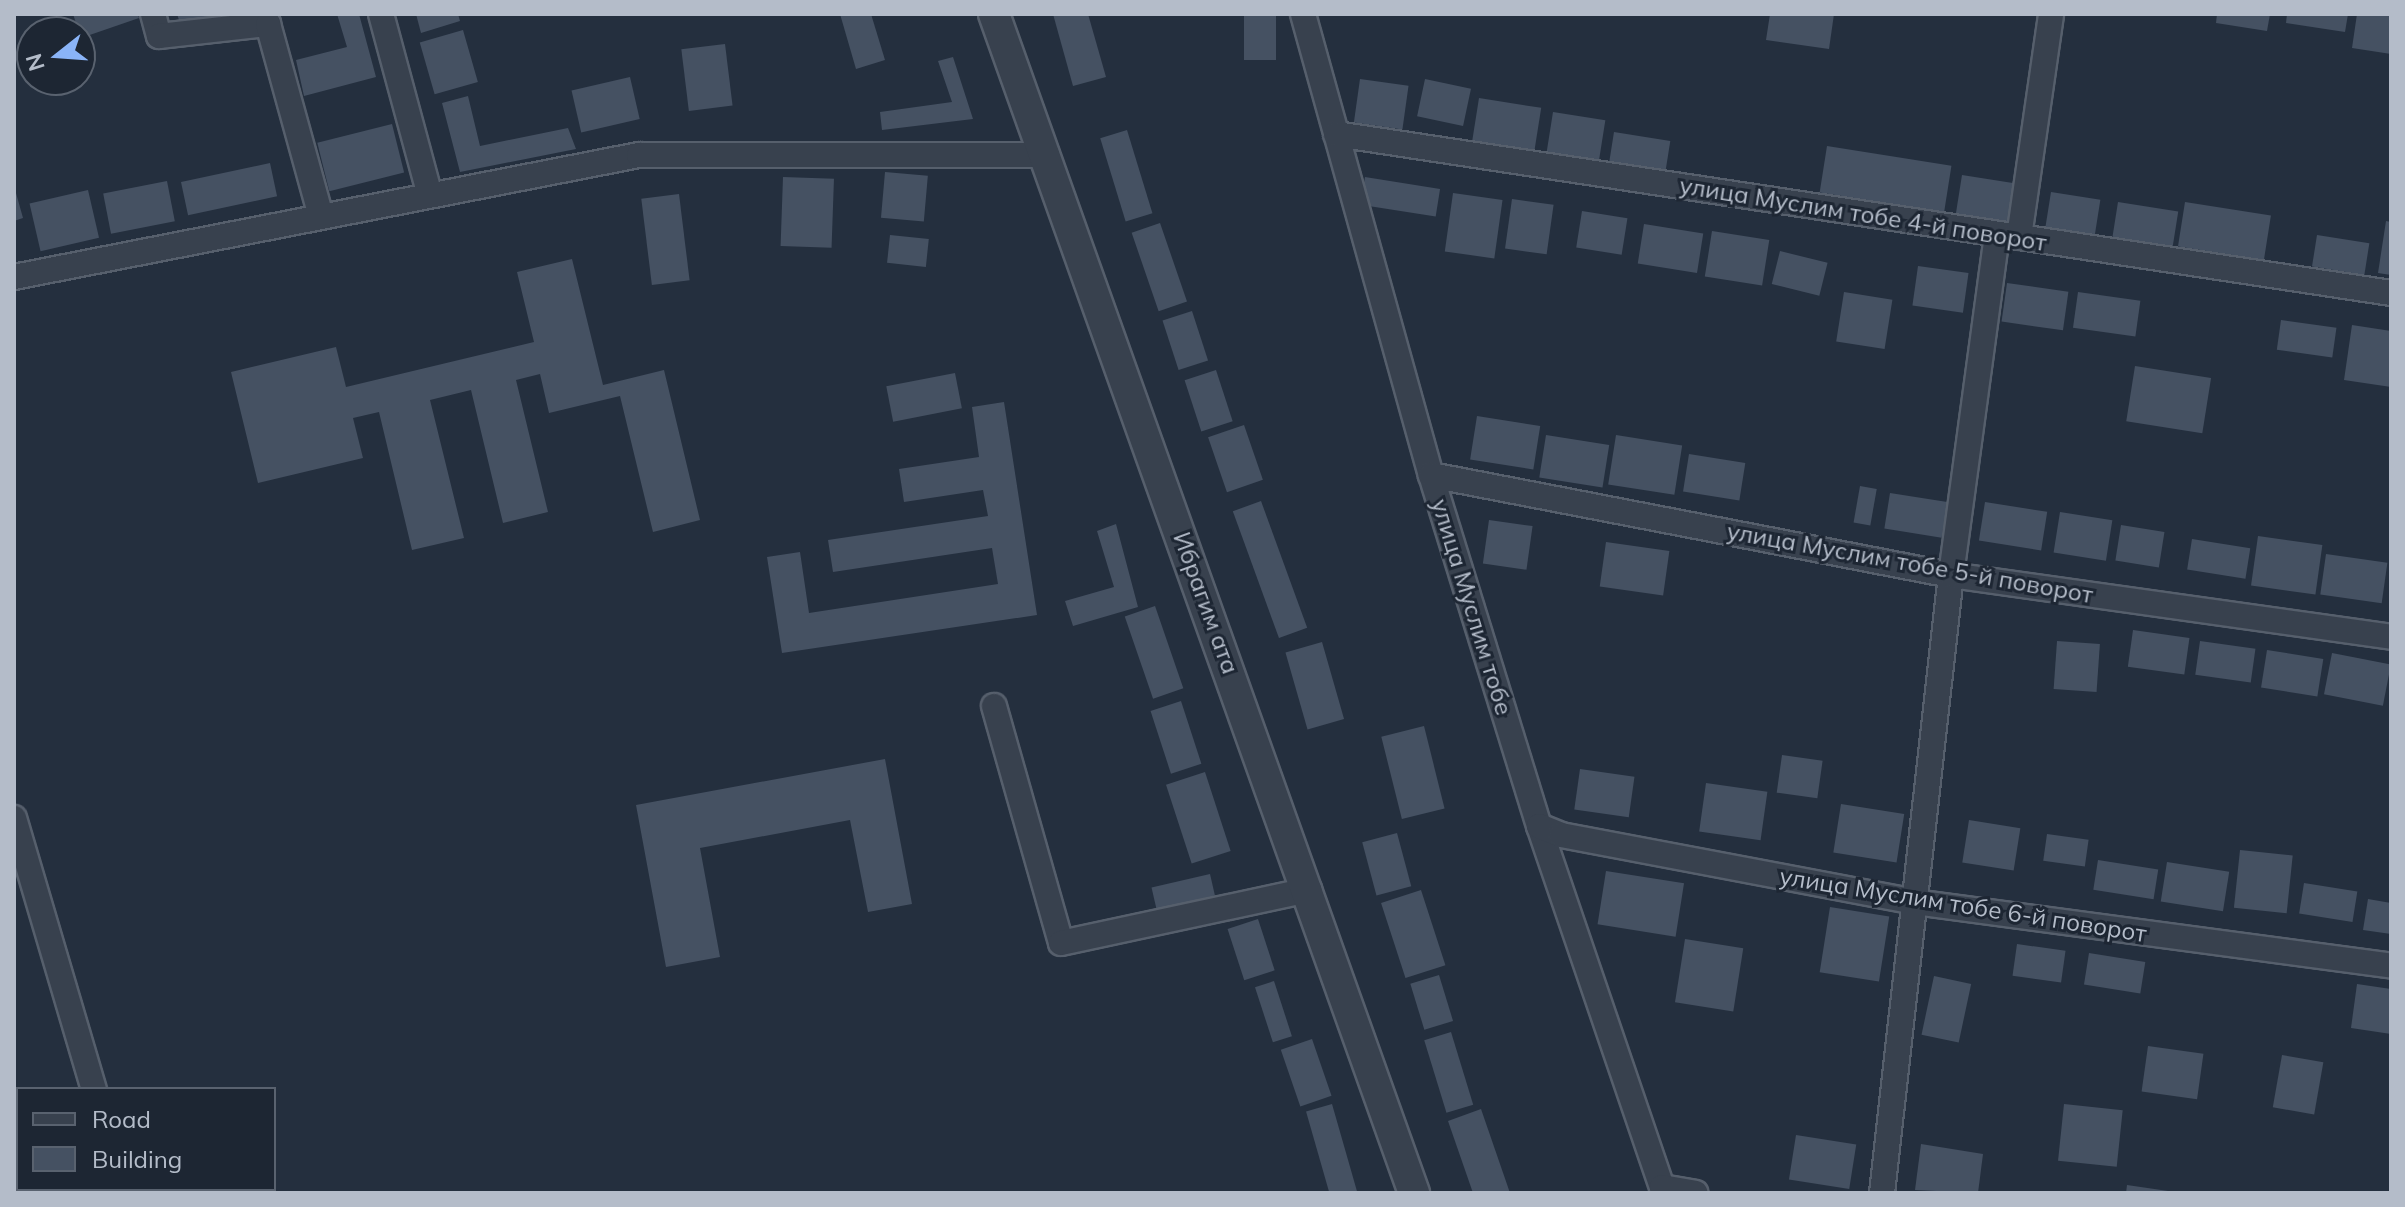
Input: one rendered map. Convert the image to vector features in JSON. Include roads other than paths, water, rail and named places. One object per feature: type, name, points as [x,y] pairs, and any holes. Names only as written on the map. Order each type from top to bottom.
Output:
[{"type":"street","points":[[153,14],[159,36],[268,24],[321,217]]},
{"type":"street","points":[[381,14],[430,196]]},
{"type":"street","name":"Ибрагим ата","points":[[994,14],[1309,890],[1414,1193]]},
{"type":"street","name":"улица Муслим тобе","points":[[1303,14],[1431,475],[1539,826],[1663,1190]]},
{"type":"street","points":[[1882,1193],[1951,575],[2008,235],[2051,14]]},
{"type":"street","name":"улица Муслим тобе 4-й поворот","points":[[1336,134],[2391,293]]},
{"type":"street","points":[[14,277],[639,155],[1047,155]]},
{"type":"street","name":"улица Муслим тобе 5-й поворот","points":[[1431,475],[1951,575],[2391,637]]},
{"type":"street","points":[[994,706],[1061,943],[1309,890]]},
{"type":"street","points":[[14,818],[93,1087]]},
{"type":"street","name":"улица Муслим тобе 6-й поворот","points":[[1539,826],[1561,835],[1914,902],[2391,966]]},
{"type":"street","points":[[1663,1190],[1695,1193]]}]
